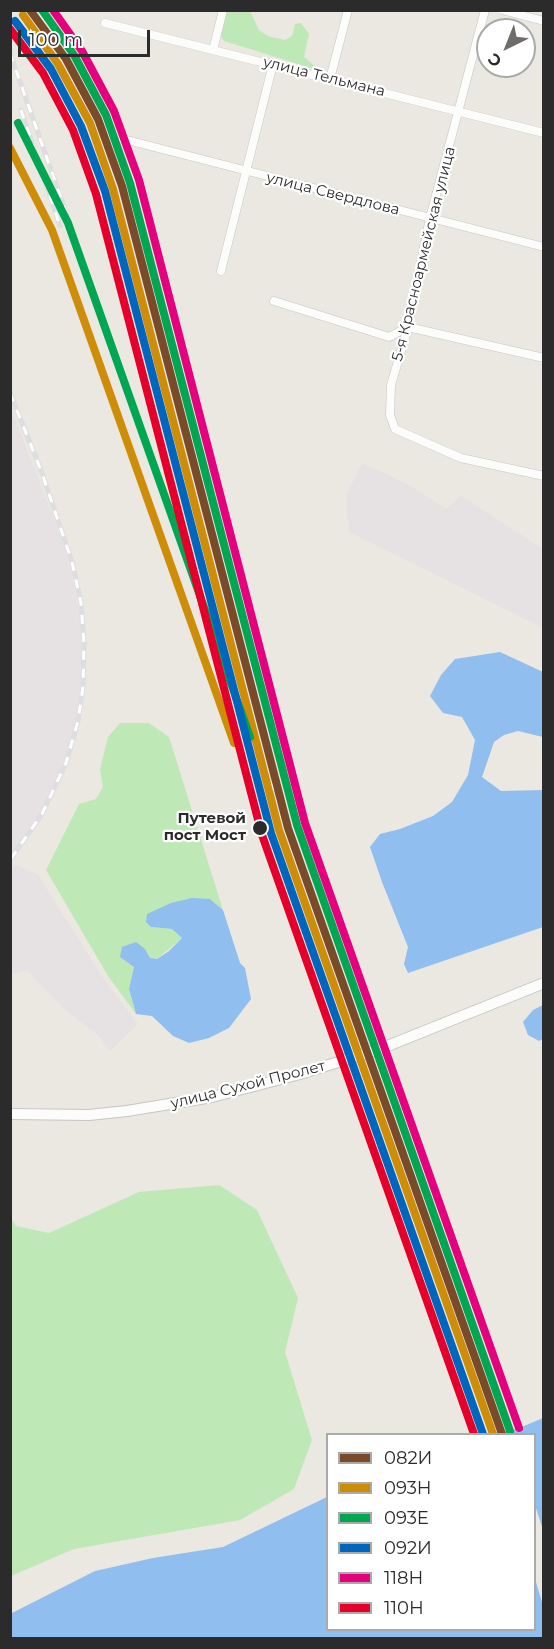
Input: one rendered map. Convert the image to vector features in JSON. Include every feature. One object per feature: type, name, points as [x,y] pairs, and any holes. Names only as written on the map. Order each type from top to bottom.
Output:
[{"type":"main road","name":"улица Сухой Пролет","points":[[10,1114],[55,1116],[118,1112],[224,1094],[300,1074],[380,1049],[543,983]]},
{"type":"street","points":[[213,50],[223,10]]},
{"type":"street","points":[[330,79],[348,10]]},
{"type":"street","name":"5-я Красноармейская улица","points":[[485,10],[430,218],[408,327],[391,385],[390,415],[395,429],[461,458],[543,476]]},
{"type":"street","points":[[502,10],[543,21]]},
{"type":"street","name":"улица Тельмана","points":[[105,23],[543,133]]},
{"type":"street","points":[[221,271],[273,64]]},
{"type":"street","name":"улица Свердлова","points":[[123,140],[543,247]]},
{"type":"street","points":[[274,301],[389,337],[408,327],[543,358]]},
{"type":"shaded area","points":[[11,408],[67,553],[80,615],[82,676],[76,725],[61,773],[44,806],[11,856]]},
{"type":"shaded area","points":[[362,463],[407,484],[447,509],[461,496],[543,549],[543,628],[349,532],[346,496]]},
{"type":"shaded area","points":[[16,865],[38,875],[104,979],[138,1024],[110,1051],[99,1036],[67,1012],[27,970],[11,975],[11,870]]},
{"type":"green space","points":[[226,11],[250,11],[259,30],[268,36],[285,40],[292,36],[295,24],[301,23],[309,34],[304,57],[316,67],[314,69],[224,41],[221,37]]},
{"type":"green space","points":[[120,723],[149,723],[169,737],[223,910],[210,899],[151,927],[172,929],[182,938],[157,959],[150,958],[145,949],[134,967],[129,989],[136,1014],[108,976],[46,870],[79,804],[96,799],[103,787],[100,769],[108,737]]},
{"type":"green space","points":[[219,1185],[257,1210],[298,1298],[285,1352],[312,1440],[294,1489],[240,1520],[74,1549],[11,1576],[11,1218],[16,1226],[49,1233],[139,1192]]},
{"type":"water","points":[[500,652],[543,672],[543,737],[518,731],[504,735],[494,742],[482,777],[501,791],[543,790],[543,927],[408,973],[404,964],[408,947],[370,847],[380,834],[433,816],[452,802],[468,775],[475,740],[462,717],[443,713],[430,696],[441,675],[455,659]]},
{"type":"water","points":[[192,898],[210,899],[223,910],[240,963],[245,968],[251,999],[229,1028],[209,1038],[189,1043],[173,1036],[152,1016],[136,1014],[129,989],[134,967],[120,957],[122,947],[136,942],[145,949],[150,958],[157,959],[169,951],[182,938],[172,929],[151,927],[146,922],[147,914],[171,903]]},
{"type":"water","points":[[543,1005],[543,1039],[539,1041],[528,1035],[523,1022],[533,1010]]},
{"type":"water","points":[[543,1418],[543,1638],[11,1638],[10,1614],[95,1571],[153,1558],[223,1547],[326,1497],[326,1631],[536,1631],[536,1433],[493,1433],[517,1429]]},
{"type":"pier","points":[[536,1508],[543,1530],[543,1605],[536,1582]]},
{"type":"railway","points":[[10,53],[192,571],[288,828]]},
{"type":"railway","points":[[21,110],[60,226]]},
{"type":"railway","points":[[10,393],[42,473],[72,562],[81,603],[84,644],[83,687],[78,721],[66,763],[42,814],[10,860]]},
{"type":"transit line","name":"082И","points":[[30,10],[66,59],[98,119],[122,186],[288,828],[502,1433]]},
{"type":"transit line","name":"093Е","points":[[42,10],[74,55],[106,115],[130,183],[297,825],[510,1431]]},
{"type":"transit line","name":"118Н","points":[[53,10],[82,51],[114,111],[139,180],[305,823],[519,1428]]},
{"type":"transit line","name":"093Н","points":[[23,15],[58,64],[90,123],[113,189],[279,830],[493,1433]]},
{"type":"transit line","name":"092И","points":[[15,21],[51,69],[81,126],[105,191],[271,833],[483,1433]]},
{"type":"transit line","name":"110Н","points":[[10,29],[43,73],[73,130],[96,194],[262,835],[474,1433]]},
{"type":"transit line","name":"093Е","points":[[18,123],[68,223],[250,737]]},
{"type":"transit line","name":"093Н","points":[[10,148],[52,230],[234,743]]},
{"type":"place","name":"Путевой пост Мост","points":[[260,828]]}]
